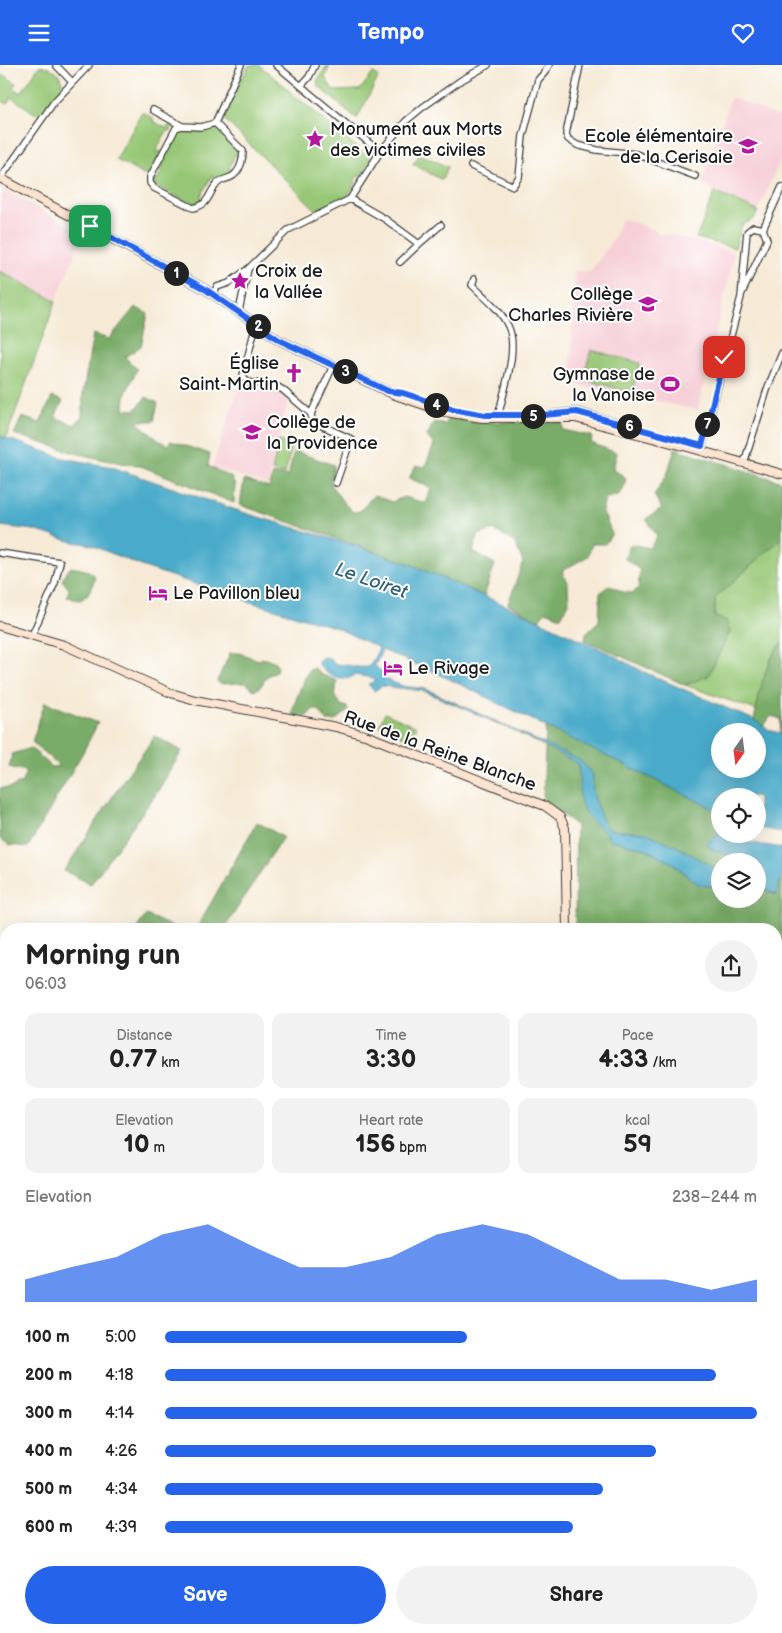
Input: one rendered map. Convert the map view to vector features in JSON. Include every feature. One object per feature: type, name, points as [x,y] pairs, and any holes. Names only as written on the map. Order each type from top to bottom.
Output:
[{"type":"main road","points":[[0,179],[213,294],[279,340],[395,395],[445,412],[482,418],[577,412],[745,460],[782,468]]},
{"type":"main road","points":[[745,460],[782,474]]},
{"type":"main road","name":"Rue de la Reine Blanche","points":[[0,626],[64,645],[171,693],[196,700],[336,727],[368,736],[545,806],[560,817],[565,828],[567,923]]},
{"type":"street","points":[[56,65],[72,82]]},
{"type":"street","points":[[0,179],[54,102],[89,65]]},
{"type":"street","points":[[215,123],[243,151],[243,159],[237,173],[232,177],[221,180],[213,188],[207,202],[200,207],[193,208],[154,188],[150,183],[150,177],[176,127],[201,127],[215,123],[241,65]]},
{"type":"street","points":[[276,65],[380,152]]},
{"type":"street","points":[[301,86],[315,65]]},
{"type":"street","points":[[213,294],[218,287],[229,283],[248,269],[288,230],[350,199],[380,152],[406,121],[476,70],[488,65]]},
{"type":"street","points":[[471,166],[513,186],[519,177],[523,136],[538,79],[549,65]]},
{"type":"street","points":[[580,65],[566,134],[571,142],[597,150],[636,154],[694,176]]},
{"type":"street","points":[[153,110],[182,126]]},
{"type":"street","points":[[740,297],[767,240],[763,229],[782,187]]},
{"type":"street","points":[[350,199],[385,219],[419,244]]},
{"type":"street","points":[[400,263],[441,225]]},
{"type":"street","points":[[702,448],[740,297],[747,232],[753,227],[763,229]]},
{"type":"street","points":[[239,311],[248,269]]},
{"type":"street","points":[[474,279],[472,285],[508,324],[512,334],[512,355],[500,417]]},
{"type":"street","points":[[256,324],[244,376],[246,382],[278,387],[311,413]]},
{"type":"street","points":[[745,460],[768,387],[782,353]]},
{"type":"street","points":[[333,366],[311,413],[312,421],[351,439],[336,483]]},
{"type":"street","points":[[0,553],[60,562],[55,583],[32,635]]},
{"type":"shaded area","name":"Ecole élémentaire de la Cerisaie","points":[[731,97],[782,118],[782,156],[758,211],[715,192],[702,183]]},
{"type":"shaded area","points":[[5,190],[83,234],[56,301],[0,271],[0,200]]},
{"type":"shaded area","name":"Collège Charles Rivière","points":[[625,219],[657,231],[658,235],[670,235],[732,251],[734,255],[698,410],[570,383],[575,271],[590,272],[614,238],[621,220]]},
{"type":"shaded area","name":"Collège de la Providence","points":[[240,384],[277,389],[289,397],[268,485],[212,467]]},
{"type":"green space","points":[[40,65],[46,68],[47,66],[56,72],[62,83],[62,87],[42,115],[38,112],[36,114],[11,97],[7,104],[0,99],[0,79],[3,75],[16,83],[13,88],[21,93]]},
{"type":"green space","points":[[249,65],[259,65],[372,160],[361,176],[355,179],[356,183],[347,197],[317,211],[222,117]]},
{"type":"green space","points":[[327,65],[330,65],[325,78],[334,91],[360,90],[373,73],[379,76],[357,119],[319,87],[317,81]]},
{"type":"green space","points":[[142,112],[166,128],[170,124],[172,130],[166,132],[156,152],[162,151],[146,176],[116,160]]},
{"type":"green space","points":[[216,126],[242,152],[240,159],[236,153],[229,168],[234,171],[232,173],[215,181],[212,175],[201,196],[203,202],[193,205],[154,185],[153,176],[155,183],[163,168],[161,159],[177,131],[181,129],[202,130]]},
{"type":"green space","points":[[420,154],[448,167],[442,180],[413,164]]},
{"type":"green space","points":[[715,192],[758,211],[754,219],[742,225],[735,248],[696,238]]},
{"type":"green space","points":[[0,271],[56,301],[6,438],[0,436]]},
{"type":"green space","points":[[135,307],[148,314],[141,346],[125,357],[137,369],[125,395],[124,409],[135,410],[146,397],[158,403],[154,421],[136,421],[167,445],[171,441],[210,454],[208,466],[231,477],[235,486],[234,503],[138,465],[91,457],[14,434],[22,417],[40,423],[52,397],[63,401],[55,417],[74,425],[82,417],[83,393],[93,334],[109,339]]},
{"type":"green space","points":[[591,350],[640,363],[632,393],[583,379]]},
{"type":"green space","points":[[449,417],[486,422],[562,422],[563,430],[592,436],[591,443],[617,453],[613,469],[626,478],[625,483],[620,493],[606,498],[602,510],[612,534],[605,544],[592,544],[588,556],[562,571],[568,584],[569,603],[561,617],[546,611],[539,620],[508,604],[523,562],[515,543],[494,530],[478,535],[473,552],[495,564],[484,596],[410,564],[240,505],[244,480],[269,488],[273,474],[288,476],[294,451],[334,465],[331,485],[353,512],[360,511],[374,495],[392,502],[404,497],[425,503],[431,488],[409,478],[416,466],[425,467],[434,445],[427,436],[434,422],[445,425]]},
{"type":"green space","points":[[279,441],[292,444],[285,474],[272,471]]},
{"type":"green space","points":[[675,448],[782,482],[782,538],[715,598],[715,617],[726,620],[730,632],[708,676],[685,685],[585,640],[586,633],[599,621],[600,593],[609,585],[623,592],[633,593],[638,588],[640,570],[624,558],[631,544],[650,548],[657,536],[646,519],[662,509],[654,495],[667,475]]},
{"type":"green space","points":[[782,538],[782,643],[768,666],[756,710],[685,685],[708,676],[715,617],[715,598]]},
{"type":"green space","points":[[71,567],[87,570],[94,575],[95,579],[88,594],[79,600],[67,596],[69,589],[62,580]]},
{"type":"green space","points":[[782,643],[782,734],[780,733],[781,719],[771,716],[766,723],[758,723],[754,720],[766,670]]},
{"type":"green space","points":[[230,653],[239,653],[259,660],[262,658],[274,661],[278,666],[275,673],[267,676],[261,686],[254,690],[246,683],[220,684],[217,681]]},
{"type":"green space","points":[[315,668],[320,674],[337,681],[335,697],[341,705],[347,707],[348,711],[335,721],[327,721],[318,709],[313,709],[307,716],[295,717],[292,715],[307,673]]},
{"type":"green space","points":[[45,702],[98,723],[28,847],[10,845],[0,839],[0,788],[10,788],[22,782],[26,771],[9,767],[12,754],[31,748],[52,767],[59,766],[32,742]]},
{"type":"green space","points":[[385,713],[416,727],[410,740],[379,726]]},
{"type":"green space","points":[[546,726],[711,808],[711,841],[707,845],[724,853],[711,853],[711,866],[674,845],[608,838],[646,849],[674,864],[690,879],[711,886],[711,908],[766,908],[766,890],[776,895],[779,883],[782,880],[782,923],[575,923],[576,825],[543,800]]},
{"type":"green space","points":[[155,736],[182,751],[156,794],[91,884],[64,871],[124,779]]},
{"type":"green space","points":[[257,822],[283,837],[228,923],[199,923]]},
{"type":"green space","points":[[146,915],[164,923],[140,923]]},
{"type":"water","name":"Le Loiret","points":[[0,436],[63,458],[112,467],[245,513],[410,564],[530,616],[617,657],[644,672],[758,723],[711,723],[711,778],[766,778],[766,728],[782,734],[782,832],[766,829],[766,788],[711,788],[711,808],[441,675],[382,650],[375,666],[383,673],[387,680],[403,686],[426,689],[581,761],[593,775],[593,790],[596,804],[608,830],[647,833],[674,845],[711,866],[711,886],[699,885],[674,864],[646,849],[608,839],[607,833],[589,818],[584,811],[579,786],[579,764],[510,729],[424,691],[382,686],[374,691],[368,684],[376,681],[373,678],[355,675],[350,678],[339,679],[324,671],[317,662],[323,657],[329,658],[336,665],[370,666],[379,648],[337,628],[144,567],[91,545],[69,541],[34,530],[0,526]]},
{"type":"water","points":[[711,841],[711,843],[753,843],[782,848],[782,880],[779,883],[777,895],[766,890],[766,853],[724,853],[707,845]]},
{"type":"place","name":"Monument aux Morts des victimes civiles","points":[[315,139]]},
{"type":"place","name":"Ecole élémentaire de la Cerisaie","points":[[748,146]]},
{"type":"place","name":"Croix de la Vallée","points":[[240,281]]},
{"type":"place","name":"Collège Charles Rivière","points":[[648,304]]},
{"type":"place","name":"Église Saint-Martin","points":[[294,373]]},
{"type":"place","name":"Gymnase de la Vanoise","points":[[670,384]]},
{"type":"place","name":"Collège de la Providence","points":[[252,432]]},
{"type":"place","name":"Le Pavillon bleu","points":[[158,593]]},
{"type":"place","name":"Le Rivage","points":[[393,668]]},
{"type":"route","points":[[90,226],[205,289],[279,340],[388,391],[403,393],[452,409],[485,415],[527,416],[577,412],[702,446],[724,357]]}]
